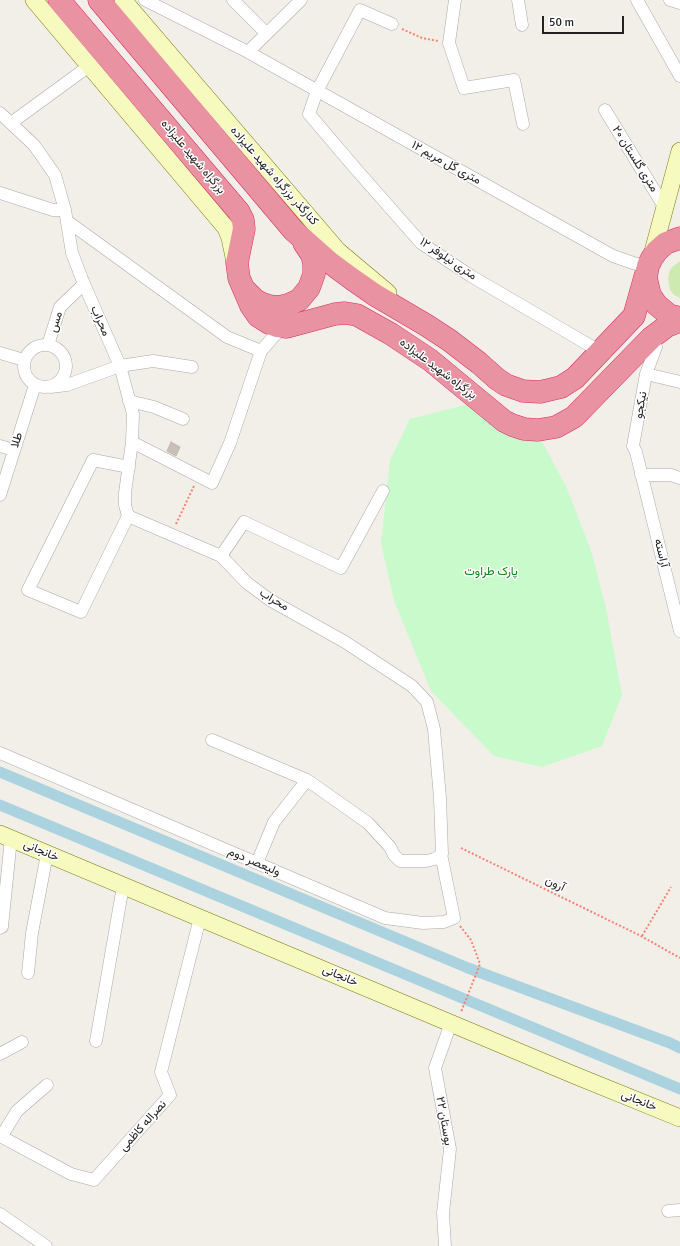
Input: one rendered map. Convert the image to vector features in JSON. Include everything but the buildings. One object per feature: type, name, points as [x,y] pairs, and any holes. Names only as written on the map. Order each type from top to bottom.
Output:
[{"type":"highway","name":"بزرگراه شهید علیزاده","points":[[59,0],[239,212],[244,223],[244,233],[238,260],[240,280],[251,306],[258,316],[269,324],[282,327],[293,326],[338,313],[357,315],[391,334],[430,360],[504,421],[524,429],[538,430],[556,427],[574,417],[651,338],[666,326],[680,321]]},
{"type":"highway","points":[[99,0],[294,231],[307,247],[314,261],[314,277],[311,286],[299,300],[290,304],[272,306],[263,304],[255,300],[248,293],[240,280]]},
{"type":"highway","points":[[294,231],[329,262],[356,282],[441,335],[464,351],[497,379],[511,387],[523,391],[538,392],[552,390],[563,386],[575,378],[601,352],[634,316],[648,266],[654,254],[670,241],[680,238]]},
{"type":"highway","points":[[648,266],[646,278],[647,287],[654,302],[666,313],[680,318]]},
{"type":"main road","points":[[34,0],[226,228],[230,238],[240,280]]},
{"type":"main road","name":"کنارگذر بزرگراه شهید علیزاده","points":[[123,0],[338,252],[441,335]]},
{"type":"main road","points":[[648,266],[680,151]]},
{"type":"main road","name":"خانجانی","points":[[5,836],[200,918],[455,1019],[680,1118]]},
{"type":"street","name":"۱۲ متری گل مریم","points":[[145,0],[248,52],[613,256],[648,266]]},
{"type":"street","points":[[232,0],[266,33]]},
{"type":"street","points":[[455,0],[449,43],[464,88],[514,80],[523,124]]},
{"type":"street","points":[[518,0],[522,25]]},
{"type":"street","points":[[637,0],[680,76]]},
{"type":"street","points":[[670,0],[680,2]]},
{"type":"street","points":[[248,52],[294,3]]},
{"type":"street","points":[[318,91],[360,10],[392,24]]},
{"type":"street","points":[[11,123],[85,69]]},
{"type":"street","name":"۱۲ متری نیلوفر","points":[[318,91],[309,114],[421,243],[471,276],[601,352]]},
{"type":"street","name":"۲۰ متری گلستان","points":[[605,110],[665,208]]},
{"type":"street","name":"محراب","points":[[0,113],[34,145],[55,175],[66,216],[72,253],[120,366],[133,414],[132,442],[125,505],[128,516],[221,556],[247,583],[270,600],[345,642],[412,686],[427,702],[434,729],[440,798],[441,854]]},
{"type":"street","points":[[0,193],[53,210],[66,216],[227,337],[261,351]]},
{"type":"street","name":"مس","points":[[48,345],[60,307],[84,284]]},
{"type":"street","points":[[132,442],[212,483],[230,443],[261,351],[282,327]]},
{"type":"street","name":"نیکجو","points":[[641,474],[636,452],[633,446],[646,374],[656,347],[651,338]]},
{"type":"street","points":[[50,387],[56,385],[62,380],[66,373],[66,360],[59,350],[48,345],[40,345],[28,353],[24,360],[24,372],[30,382],[42,388],[50,387],[66,385],[120,366],[153,361],[192,367]]},
{"type":"street","points":[[0,353],[24,360]]},
{"type":"street","points":[[646,374],[680,382]]},
{"type":"street","name":"طلا","points":[[0,495],[35,385]]},
{"type":"street","points":[[129,401],[154,407],[184,419]]},
{"type":"street","points":[[0,446],[14,450]]},
{"type":"street","points":[[128,516],[81,612],[28,590],[93,460],[129,467]]},
{"type":"street","points":[[641,474],[671,475],[680,478]]},
{"type":"street","name":"آراسته","points":[[641,474],[680,631]]},
{"type":"street","points":[[221,556],[244,522],[341,568],[383,491]]},
{"type":"street","points":[[212,740],[307,780],[368,823],[390,847],[394,855],[400,861],[426,861],[436,859],[441,854]]},
{"type":"street","name":"ولیعصر دوم","points":[[0,753],[385,918],[423,923],[444,922],[454,918]]},
{"type":"street","points":[[257,863],[274,822],[307,780]]},
{"type":"street","points":[[0,928],[2,927],[5,836]]},
{"type":"street","points":[[28,973],[32,933],[47,854]]},
{"type":"street","points":[[441,854],[454,918]]},
{"type":"street","points":[[96,1041],[124,886]]},
{"type":"street","name":"نصراله کاظمی","points":[[1,1137],[71,1174],[94,1180],[170,1095],[161,1072],[200,918]]},
{"type":"street","name":"بوستان ۲۲","points":[[445,1246],[443,1213],[450,1149],[435,1068],[455,1019]]},
{"type":"street","points":[[0,1054],[22,1042]]},
{"type":"street","points":[[1,1137],[17,1111],[46,1085]]},
{"type":"street","points":[[0,1214],[46,1246]]},
{"type":"path","points":[[392,24],[422,38],[449,43]]},
{"type":"path","points":[[171,534],[198,476]]},
{"type":"path","name":"آرون","points":[[461,848],[641,936],[680,958]]},
{"type":"path","points":[[641,936],[671,887]]},
{"type":"path","points":[[454,918],[471,940],[480,964],[455,1019]]},
{"type":"green space","points":[[680,261],[680,298],[674,295],[670,290],[668,279],[671,268]]},
{"type":"green space","name":"پارک طراوت","points":[[476,402],[534,427],[566,486],[592,553],[606,608],[622,695],[602,746],[542,767],[494,756],[431,691],[394,601],[381,543],[390,460],[410,419]]},
{"type":"waterway","points":[[0,772],[468,968],[680,1048]]},
{"type":"waterway","points":[[0,805],[680,1089]]}]
